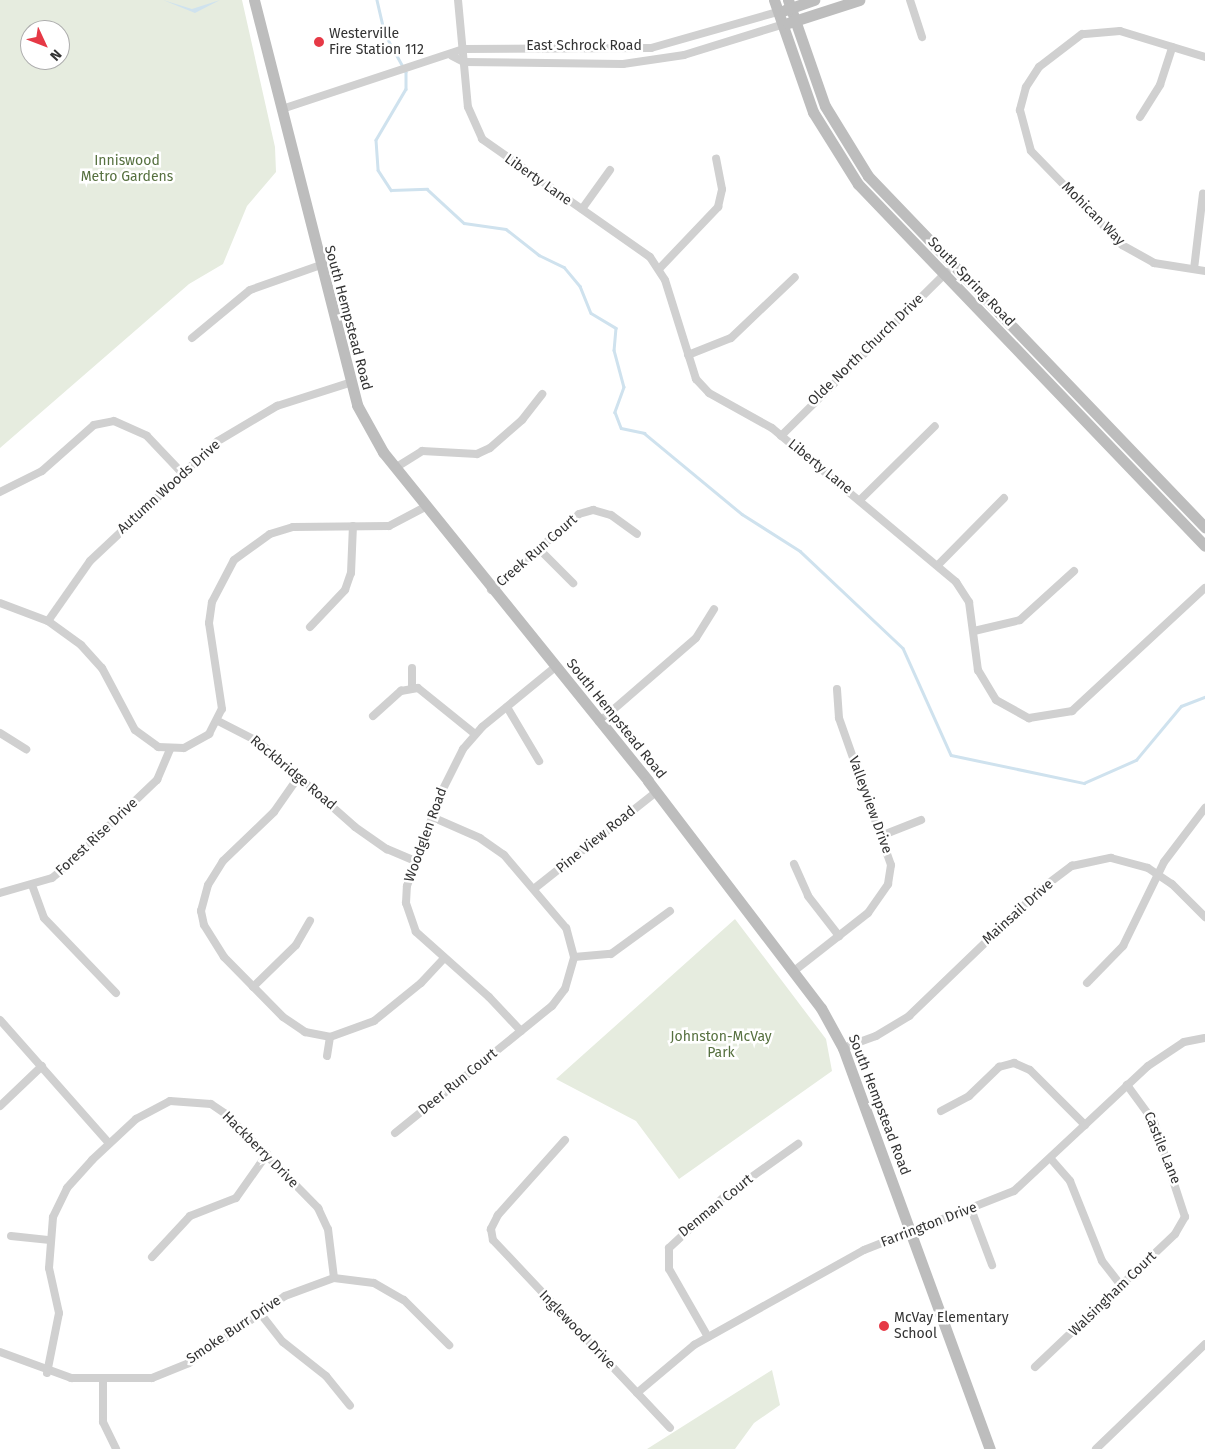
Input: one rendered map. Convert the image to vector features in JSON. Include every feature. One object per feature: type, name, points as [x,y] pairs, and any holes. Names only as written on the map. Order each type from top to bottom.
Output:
[{"type":"street","name":"South Hempstead Road","points":[[254,0],[282,109],[318,266],[356,405],[395,468],[491,590],[656,792],[794,971],[843,1048],[990,1449]]},
{"type":"street","name":"Liberty Lane","points":[[458,0],[468,107],[482,139],[582,210],[659,269],[696,378],[709,393],[781,436],[938,565],[964,592],[974,632],[978,670],[996,700],[1029,718],[1061,716],[1089,699],[1205,588]]},
{"type":"street","name":"South Spring Road","points":[[774,0],[813,112],[832,147],[858,184],[1125,465],[1203,542]]},
{"type":"street","name":"East Schrock Road","points":[[463,49],[651,48],[777,12],[789,4],[814,0]]},
{"type":"street","name":"East Schrock Road","points":[[452,56],[464,62],[653,61],[782,25],[859,0]]},
{"type":"street","points":[[910,0],[922,37]]},
{"type":"street","name":"South Spring Road","points":[[789,4],[825,106],[843,140],[868,176],[1205,527]]},
{"type":"street","name":"Mohican Way","points":[[1172,47],[1120,31],[1082,34],[1039,66],[1026,87],[1020,110],[1031,151],[1122,245],[1154,263],[1205,271]]},
{"type":"street","points":[[1140,117],[1160,85],[1172,47],[1205,57]]},
{"type":"street","points":[[282,109],[419,62],[452,56],[463,49]]},
{"type":"street","points":[[659,269],[718,207],[722,189],[716,159]]},
{"type":"street","points":[[582,210],[610,170]]},
{"type":"street","points":[[1194,269],[1203,194]]},
{"type":"street","points":[[192,338],[250,290],[318,266]]},
{"type":"street","name":"Olde North Church Drive","points":[[781,436],[953,266]]},
{"type":"street","points":[[688,355],[731,338],[795,277]]},
{"type":"street","name":"Autumn Woods Drive","points":[[48,621],[90,560],[181,472],[247,421],[277,406],[349,383]]},
{"type":"street","points":[[395,468],[422,451],[477,454],[490,448],[522,420],[542,394]]},
{"type":"street","points":[[0,492],[42,471],[94,425],[114,422],[147,436],[181,472]]},
{"type":"street","points":[[860,500],[935,426]]},
{"type":"street","points":[[1125,465],[1135,455]]},
{"type":"street","points":[[938,565],[1004,498]]},
{"type":"street","points":[[0,603],[48,621],[81,645],[102,668],[136,730],[170,750],[198,742],[218,721],[222,697],[209,623],[212,602],[234,560],[270,534],[293,527],[402,523],[425,506]]},
{"type":"street","name":"Creek Run Court","points":[[491,590],[540,550],[571,518],[586,511],[612,515],[637,534]]},
{"type":"street","points":[[310,627],[345,590],[351,573],[353,526]]},
{"type":"street","points":[[540,550],[573,584]]},
{"type":"street","points":[[974,632],[1020,620],[1074,571]]},
{"type":"street","points":[[599,722],[696,638],[714,609]]},
{"type":"street","points":[[412,668],[412,688]]},
{"type":"street","name":"Woodglen Road","points":[[521,1032],[490,997],[425,942],[410,918],[407,886],[453,766],[475,734],[554,668]]},
{"type":"street","points":[[373,716],[401,691],[412,688],[429,694],[475,734]]},
{"type":"street","name":"Valleyview Drive","points":[[794,971],[868,913],[888,884],[891,864],[883,835],[839,718],[837,689]]},
{"type":"street","points":[[507,707],[539,762]]},
{"type":"street","name":"Rockbridge Road","points":[[218,721],[259,742],[297,779],[325,796],[373,840],[415,861]]},
{"type":"street","points":[[0,733],[26,749]]},
{"type":"street","name":"Forest Rise Drive","points":[[0,893],[32,885],[69,864],[144,793],[161,773],[170,750]]},
{"type":"street","points":[[297,779],[274,812],[223,861],[204,898],[202,911],[210,937],[253,987],[305,1032],[330,1037],[342,1037],[374,1021],[422,984],[444,958]]},
{"type":"street","name":"Pine View Road","points":[[535,888],[656,792]]},
{"type":"street","points":[[1087,983],[1123,946],[1158,873],[1205,808]]},
{"type":"street","points":[[432,817],[480,838],[504,855],[535,888],[566,928],[574,958],[611,954],[670,911]]},
{"type":"street","points":[[883,835],[921,820]]},
{"type":"street","name":"Mainsail Drive","points":[[843,1048],[876,1036],[908,1016],[1040,889],[1072,866],[1111,858],[1158,873],[1205,918]]},
{"type":"street","points":[[794,864],[808,896],[839,936]]},
{"type":"street","points":[[32,885],[44,918],[116,993]]},
{"type":"street","points":[[253,987],[296,945],[310,921]]},
{"type":"street","name":"Deer Run Court","points":[[395,1133],[521,1032],[565,989],[574,958]]},
{"type":"street","points":[[0,1020],[109,1144]]},
{"type":"street","points":[[327,1056],[330,1037]]},
{"type":"street","name":"Farrington Drive","points":[[637,1393],[708,1337],[864,1250],[910,1230],[971,1209],[1014,1191],[1051,1159],[1127,1086],[1184,1042],[1205,1038]]},
{"type":"street","points":[[940,1112],[969,1096],[999,1067],[1014,1062],[1030,1070],[1085,1125]]},
{"type":"street","points":[[0,1106],[42,1066]]},
{"type":"street","name":"Castile Lane","points":[[1127,1086],[1154,1122],[1185,1217]]},
{"type":"street","name":"Hackberry Drive","points":[[48,1240],[67,1188],[109,1144],[152,1107],[188,1101],[211,1104],[226,1114],[318,1208],[328,1229],[334,1278]]},
{"type":"street","name":"Inglewood Drive","points":[[565,1140],[500,1212],[491,1229],[500,1249],[670,1428]]},
{"type":"street","name":"Denman Court","points":[[708,1337],[669,1269],[669,1248],[724,1196],[798,1144]]},
{"type":"street","points":[[152,1258],[190,1216],[236,1198],[267,1154]]},
{"type":"street","points":[[1051,1159],[1070,1180],[1102,1261],[1121,1285]]},
{"type":"street","points":[[971,1209],[992,1265]]},
{"type":"street","name":"Walsingham Court","points":[[1035,1367],[1175,1234],[1185,1217]]},
{"type":"street","points":[[11,1236],[48,1240],[59,1313],[47,1373]]},
{"type":"street","name":"Smoke Burr Drive","points":[[0,1352],[47,1373],[103,1381],[152,1378],[189,1363],[285,1296],[334,1278],[374,1283],[404,1300],[449,1345]]},
{"type":"street","points":[[260,1313],[283,1342],[326,1376],[350,1406]]},
{"type":"street","points":[[1096,1449],[1205,1344]]},
{"type":"street","points":[[103,1381],[103,1422],[116,1449]]},
{"type":"green space","name":"Inniswood Metro Gardens","points":[[0,0],[242,0],[275,147],[276,172],[247,206],[223,264],[189,284],[0,448]]},
{"type":"green space","name":"Johnston-McVay Park","points":[[735,919],[826,1039],[832,1071],[679,1179],[636,1121],[556,1079]]},
{"type":"green space","points":[[772,1370],[780,1405],[754,1423],[735,1449],[647,1449]]},
{"type":"water","points":[[163,0],[192,9],[220,0],[195,13]]},
{"type":"waterway","points":[[377,0],[385,34],[406,72],[406,89],[376,140],[378,170],[391,190],[427,189],[464,223],[506,229],[539,255],[564,267],[580,286],[591,313],[616,328],[614,350],[624,387],[615,412],[621,428],[644,433],[742,514],[800,551],[903,648],[951,755],[1084,783],[1136,760],[1181,706],[1205,697]]},
{"type":"place","name":"Westerville Fire Station 112","points":[[319,42]]},
{"type":"place","name":"McVay Elementary School","points":[[884,1326]]}]
